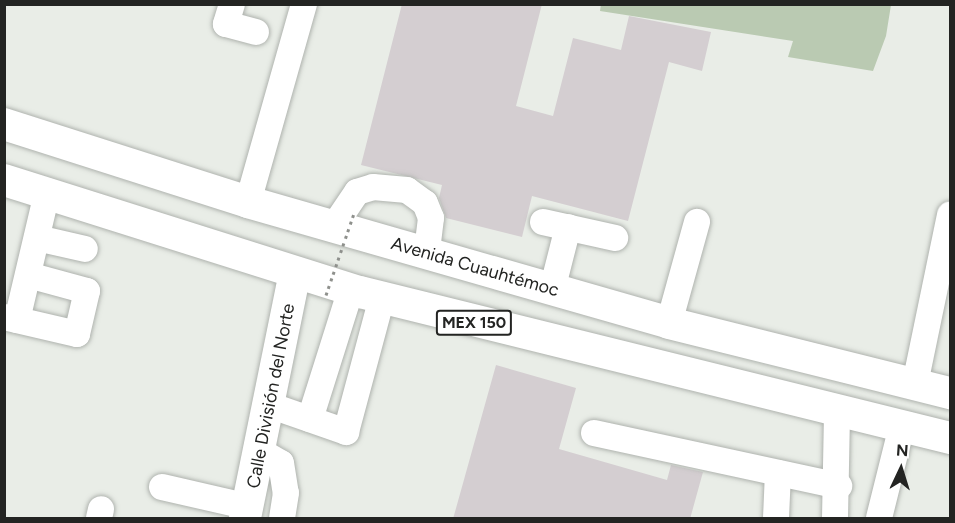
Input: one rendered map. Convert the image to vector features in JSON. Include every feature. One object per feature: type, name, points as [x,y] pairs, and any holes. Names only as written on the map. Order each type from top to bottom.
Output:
[{"type":"main road","name":"Avenida Cuauhtémoc","points":[[4,124],[248,202],[344,220],[427,253],[552,290],[669,323],[951,393]]},
{"type":"main road","name":"MEX 150","points":[[4,180],[295,273],[338,292],[382,298],[951,438]]},
{"type":"main road","name":"Calle División del Norte","points":[[247,513],[295,273]]},
{"type":"main road","points":[[837,410],[915,384],[951,417]]},
{"type":"street","points":[[232,4],[226,24],[256,32]]},
{"type":"street","points":[[248,202],[300,5]]},
{"type":"street","points":[[344,220],[357,192],[373,187],[407,190],[425,203],[431,218],[427,253]]},
{"type":"street","points":[[28,275],[87,291],[77,334],[11,318],[28,275],[47,193]]},
{"type":"street","points":[[915,384],[951,215]]},
{"type":"street","points":[[543,222],[615,238]]},
{"type":"street","points":[[669,323],[697,222]]},
{"type":"street","points":[[552,290],[568,227]]},
{"type":"street","points":[[37,238],[85,249]]},
{"type":"street","points":[[310,419],[338,292]]},
{"type":"street","points":[[269,405],[346,432],[382,298]]},
{"type":"street","points":[[835,519],[838,486],[837,410]]},
{"type":"street","points":[[879,519],[902,426]]},
{"type":"street","points":[[594,433],[838,486]]},
{"type":"street","points":[[260,451],[280,462],[286,493],[282,519]]},
{"type":"street","points":[[776,519],[778,473]]},
{"type":"street","points":[[162,487],[247,513]]},
{"type":"path","points":[[338,292],[344,220]]},
{"type":"green space","points":[[601,4],[891,5],[886,36],[873,71],[788,57],[793,41],[600,11]]},
{"type":"building","points":[[402,4],[542,4],[516,106],[553,116],[573,38],[621,50],[629,16],[711,32],[702,71],[669,62],[628,221],[532,196],[522,237],[446,218],[439,198],[442,185],[361,165]]},
{"type":"building","points":[[496,365],[576,388],[559,449],[667,480],[671,465],[703,472],[690,519],[453,519]]}]
